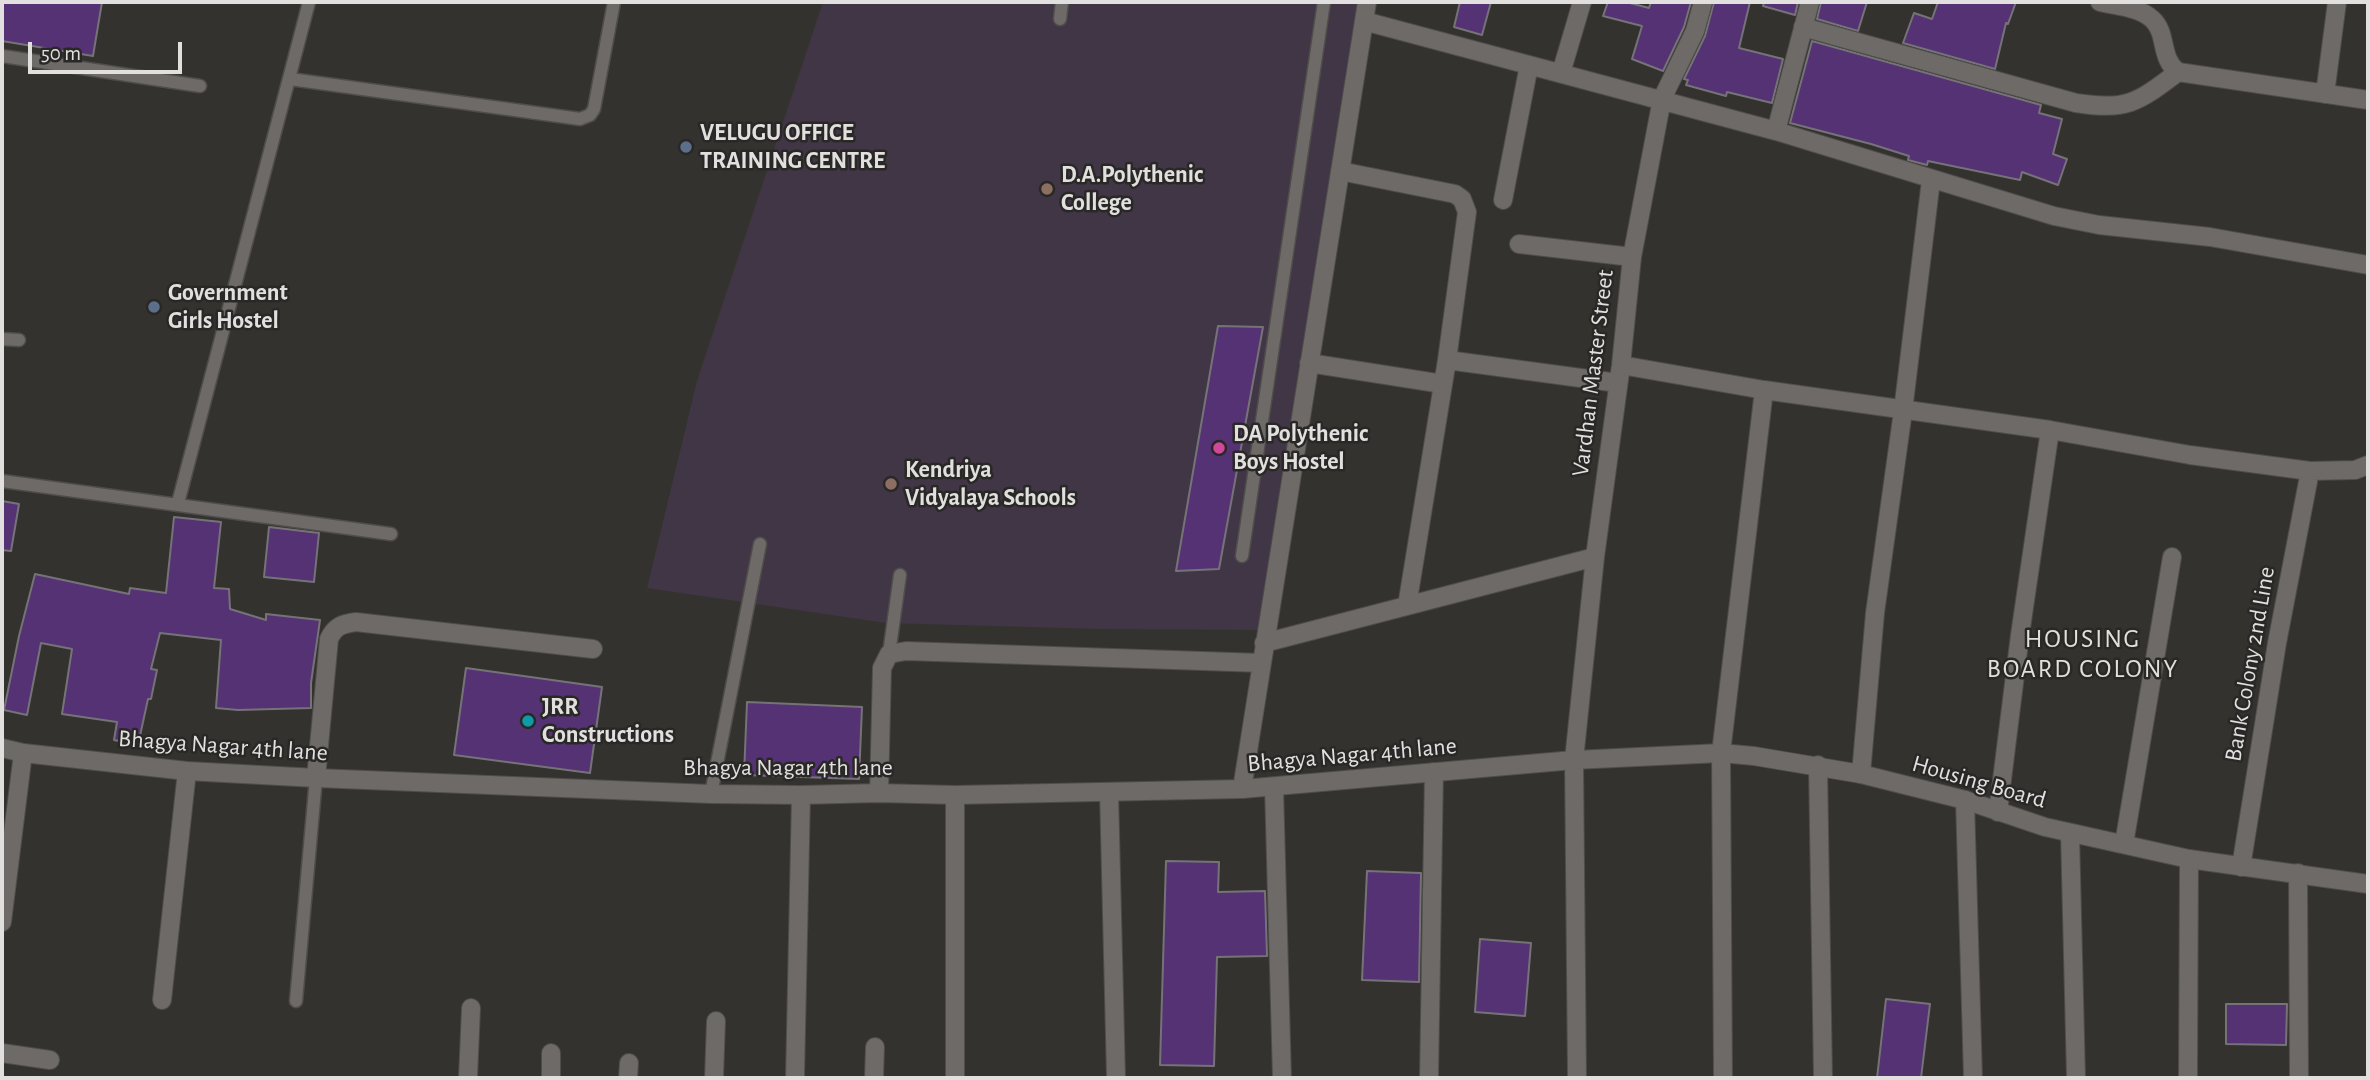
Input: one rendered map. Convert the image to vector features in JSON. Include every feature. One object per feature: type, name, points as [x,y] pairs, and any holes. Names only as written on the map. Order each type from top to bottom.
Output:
[{"type":"street","points":[[1242,789],[1367,2]]},
{"type":"street","points":[[1561,73],[1581,2]]},
{"type":"street","name":"Vardhan Master Street","points":[[1577,1078],[1574,760],[1595,557],[1621,365],[1632,257],[1662,99],[1695,31],[1703,2]]},
{"type":"street","points":[[1776,131],[1810,2]]},
{"type":"street","points":[[2100,2],[2138,11],[2151,18],[2160,33],[2166,59],[2178,72],[2368,100]]},
{"type":"street","points":[[2325,94],[2337,2]]},
{"type":"street","points":[[1364,21],[1776,131],[2054,216],[2099,226],[2210,236],[2368,265]]},
{"type":"street","points":[[1803,27],[2076,103],[2102,107],[2133,102],[2178,72]]},
{"type":"street","points":[[1503,200],[1529,65]]},
{"type":"street","points":[[1340,171],[1455,194],[1466,205],[1447,360],[1407,606]]},
{"type":"street","points":[[1861,774],[1875,612],[1931,180]]},
{"type":"street","points":[[1519,244],[1632,257]]},
{"type":"street","points":[[1447,360],[1618,383]]},
{"type":"street","points":[[1309,363],[1443,384]]},
{"type":"street","points":[[1621,365],[1764,390],[2050,430],[2190,455],[2310,471],[2355,470],[2368,465]]},
{"type":"street","points":[[1723,1078],[1721,753],[1764,390]]},
{"type":"street","points":[[1998,812],[2050,430]]},
{"type":"street","name":"Bank Colony 2nd Line","points":[[2241,867],[2277,643],[2310,471]]},
{"type":"street","points":[[1265,643],[1595,557]]},
{"type":"street","points":[[2124,844],[2172,557]]},
{"type":"street","points":[[316,778],[329,639],[334,628],[356,622],[593,649]]},
{"type":"street","points":[[879,793],[882,668],[889,654],[906,651],[1262,663]]},
{"type":"street","name":"Bhagya Nagar 4th lane","points":[[2,748],[23,753],[187,771],[711,794],[801,795],[1242,789],[1574,760]]},
{"type":"street","points":[[2,922],[23,753]]},
{"type":"street","name":"Housing Board","points":[[1574,760],[1721,753],[1818,765],[1965,800],[2070,833],[2189,859],[2368,884]]},
{"type":"street","points":[[1818,765],[1823,1078]]},
{"type":"street","points":[[162,1000],[187,771]]},
{"type":"street","points":[[1429,1078],[1434,772]]},
{"type":"street","points":[[1274,787],[1282,1078]]},
{"type":"street","points":[[1109,792],[1116,1078]]},
{"type":"street","points":[[795,1078],[801,795]]},
{"type":"street","points":[[955,795],[955,1078]]},
{"type":"street","points":[[1965,800],[1973,1078]]},
{"type":"street","points":[[2070,833],[2076,1078]]},
{"type":"street","points":[[2188,1078],[2189,859]]},
{"type":"street","points":[[2298,873],[2299,1078]]},
{"type":"street","points":[[468,1078],[471,1009]]},
{"type":"street","points":[[714,1078],[716,1021]]},
{"type":"street","points":[[874,1078],[875,1047]]},
{"type":"street","points":[[2,1053],[50,1060]]},
{"type":"street","points":[[551,1053],[551,1078]]},
{"type":"lane","points":[[178,503],[309,2]]},
{"type":"lane","points":[[290,79],[580,119],[590,115],[594,109],[614,2]]},
{"type":"lane","points":[[1060,19],[1062,2]]},
{"type":"lane","points":[[1242,555],[1324,2]]},
{"type":"lane","points":[[2,56],[200,86]]},
{"type":"lane","points":[[2,338],[19,341]]},
{"type":"lane","points":[[2,481],[391,534]]},
{"type":"lane","points":[[711,794],[760,544]]},
{"type":"lane","points":[[889,654],[900,575]]},
{"type":"lane","points":[[296,1001],[316,778]]},
{"type":"shaded area","name":"D.A.Polythenic College","points":[[823,2],[1362,2],[1263,630],[886,623],[647,588],[697,381]]},
{"type":"building","points":[[2,2],[102,2],[93,56],[2,41]]},
{"type":"building","points":[[1460,2],[1491,2],[1482,35],[1454,27]]},
{"type":"building","points":[[1608,2],[1626,2],[1649,8],[1651,2],[1691,2],[1684,27],[1663,71],[1632,59],[1642,26],[1603,16]]},
{"type":"building","points":[[1714,2],[1750,2],[1739,48],[1783,59],[1772,103],[1727,92],[1726,96],[1686,85],[1688,80],[1684,79],[1705,36]]},
{"type":"building","points":[[1764,2],[1798,2],[1795,15],[1763,6]]},
{"type":"building","points":[[1821,2],[1867,2],[1858,31],[1817,19]]},
{"type":"building","points":[[1938,2],[2016,2],[2008,24],[2006,23],[1995,69],[1903,43],[1914,13],[1932,19]]},
{"type":"building","points":[[1812,41],[2041,105],[2039,113],[2062,119],[2053,154],[2067,159],[2058,185],[2022,172],[2020,180],[1928,161],[1927,165],[1908,160],[1909,156],[1871,144],[1790,123]]},
{"type":"building","name":"DA Polythenic Boys Hostel","points":[[1218,326],[1263,327],[1219,569],[1176,571]]},
{"type":"building","points":[[2,501],[19,504],[11,551],[2,550]]},
{"type":"building","points":[[174,517],[221,522],[214,588],[229,589],[230,609],[266,620],[266,614],[320,620],[311,683],[311,708],[216,708],[221,640],[160,633],[151,669],[157,670],[138,745],[114,740],[117,722],[62,714],[72,649],[41,643],[27,715],[4,710],[35,574],[129,594],[130,588],[166,593]]},
{"type":"building","points":[[269,527],[319,533],[314,582],[264,577]]},
{"type":"building","name":"JRR Constructions","points":[[466,668],[602,687],[590,773],[454,755]]},
{"type":"building","points":[[747,702],[862,707],[859,779],[744,775]]},
{"type":"building","points":[[1166,861],[1219,862],[1218,892],[1265,891],[1267,956],[1217,957],[1214,1066],[1160,1065]]},
{"type":"building","points":[[1367,871],[1421,873],[1419,982],[1362,980]]},
{"type":"building","points":[[1480,939],[1531,943],[1525,1016],[1475,1012]]},
{"type":"building","points":[[1886,999],[1930,1004],[1921,1078],[1877,1078]]},
{"type":"building","points":[[2226,1004],[2287,1004],[2286,1045],[2226,1044]]},
{"type":"place","name":"VELUGU OFFICE TRAINING CENTRE","points":[[686,147]]},
{"type":"place","name":"D.A.Polythenic College","points":[[1047,189]]},
{"type":"place","name":"Government Girls Hostel","points":[[154,307]]},
{"type":"place","name":"DA Polythenic Boys Hostel","points":[[1219,448]]},
{"type":"place","name":"Kendriya Vidyalaya Schools","points":[[891,484]]},
{"type":"place","name":"JRR Constructions","points":[[528,721]]},
{"type":"district","name":"HOUSING BOARD COLONY","points":[[2083,654]]}]
